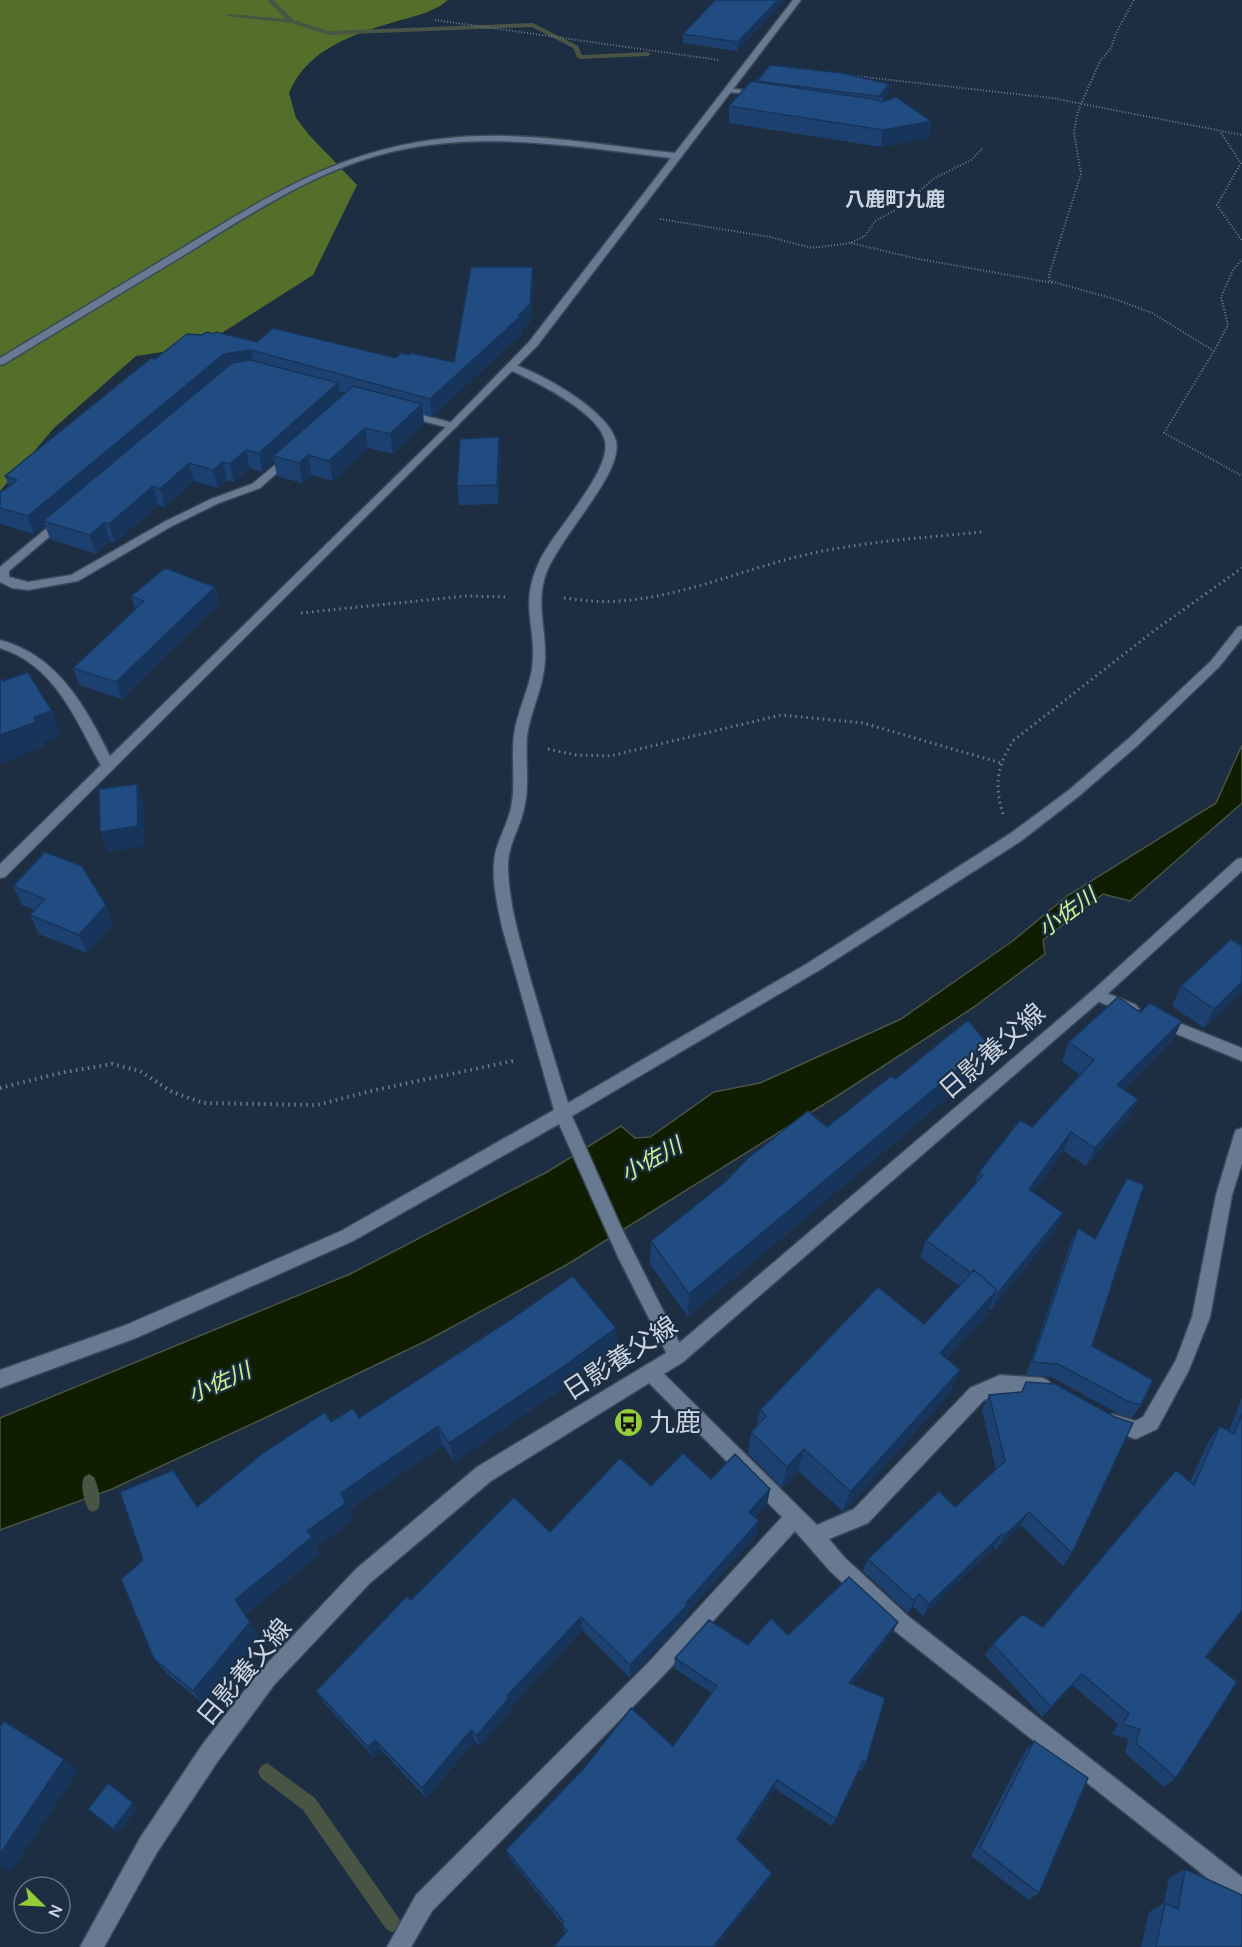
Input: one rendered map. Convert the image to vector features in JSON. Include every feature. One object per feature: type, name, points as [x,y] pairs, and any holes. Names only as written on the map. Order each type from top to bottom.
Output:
[{"type":"street","points":[[0,873],[5,860],[108,766],[453,426],[533,344],[797,0]]},
{"type":"street","points":[[729,90],[774,96]]},
{"type":"street","points":[[0,362],[267,199],[330,167],[357,158],[420,144],[473,140],[539,142],[676,156]]},
{"type":"street","points":[[512,367],[538,379],[594,417],[609,433],[611,444],[608,459],[592,491],[547,556],[534,597],[539,659],[536,681],[521,733],[521,787],[518,808],[505,840],[501,861],[503,889],[510,930],[544,1056],[565,1118],[629,1264],[677,1356]]},
{"type":"street","points":[[397,412],[453,426]]},
{"type":"street","points":[[68,516],[3,570],[3,579],[15,585],[28,586],[74,578],[168,524],[215,501],[256,486],[299,448]]},
{"type":"street","points":[[0,1379],[130,1332],[347,1236],[565,1118],[813,967],[1016,837],[1074,793],[1133,742],[1215,664],[1242,630]]},
{"type":"street","points":[[0,644],[14,646],[31,656],[64,688],[87,723],[108,766]]},
{"type":"street","name":"日影養父線","points":[[91,1947],[148,1846],[210,1753],[267,1678],[363,1576],[484,1474],[677,1356],[1097,995],[1242,863]]},
{"type":"street","points":[[1097,995],[1242,1055]]},
{"type":"street","points":[[1095,1414],[1114,1424],[1136,1430],[1150,1423],[1183,1364],[1201,1317],[1224,1195],[1242,1135]]},
{"type":"street","points":[[650,1372],[814,1536],[837,1564],[903,1624],[1242,1891]]},
{"type":"street","points":[[814,1536],[861,1516],[977,1394],[1000,1384],[1050,1388],[1059,1393]]},
{"type":"street","points":[[398,1947],[424,1903],[655,1670],[794,1518]]},
{"type":"path","points":[[1053,283],[1049,275],[1081,174],[1074,132],[1078,111],[1100,61],[1111,48],[1116,33],[1134,0]]},
{"type":"path","points":[[435,20],[748,64]]},
{"type":"path","points":[[837,74],[1082,103],[1242,135]]},
{"type":"path","points":[[1220,132],[1241,163],[1217,205],[1242,241]]},
{"type":"path","points":[[633,215],[770,237],[812,248],[850,243],[864,236],[875,221],[903,206],[933,179],[971,160],[982,149]]},
{"type":"path","points":[[850,243],[914,258],[1053,283],[1118,300],[1152,313],[1214,351]]},
{"type":"path","points":[[1242,259],[1233,270],[1221,297],[1229,319],[1229,329],[1164,433],[1169,438],[1242,476]]},
{"type":"path","points":[[259,618],[466,596],[534,597],[597,602],[639,598],[722,579],[796,557],[857,544],[982,532]]},
{"type":"path","points":[[1016,837],[1011,832],[996,796],[1001,763],[1005,751],[1014,740],[1155,630],[1242,568]]},
{"type":"path","points":[[520,743],[576,755],[610,756],[781,715],[863,723],[1001,763]]},
{"type":"path","points":[[0,1088],[60,1073],[112,1064],[140,1071],[172,1092],[203,1103],[317,1105],[426,1079],[544,1056]]},
{"type":"green space","points":[[0,0],[448,0],[426,13],[368,30],[336,44],[308,64],[297,77],[289,93],[296,118],[309,135],[357,185],[313,275],[201,346],[136,356],[54,428],[0,491]]},
{"type":"water","name":"小佐川","points":[[1242,745],[1242,803],[1130,901],[1103,894],[1043,940],[1045,954],[974,1007],[845,1091],[568,1264],[428,1340],[112,1489],[0,1530],[0,1418],[350,1274],[547,1172],[621,1126],[635,1138],[650,1137],[714,1092],[760,1083],[901,1019],[1014,940],[1067,896],[1216,803]]},
{"type":"building","points":[[715,0],[778,0],[738,42],[683,34]]},
{"type":"building","points":[[770,65],[842,73],[889,84],[880,95],[883,97],[757,81]]},
{"type":"building","points":[[751,81],[882,102],[896,97],[931,121],[883,130],[729,106]]},
{"type":"building","points":[[471,267],[533,267],[530,304],[519,315],[521,316],[430,399],[251,350],[224,354],[28,516],[0,508],[0,493],[17,480],[5,476],[151,358],[155,359],[187,334],[202,335],[207,332],[214,334],[216,332],[257,342],[273,328],[396,358],[401,353],[409,355],[411,353],[454,362]]},
{"type":"building","points":[[250,360],[338,383],[259,453],[246,450],[230,464],[223,462],[213,470],[189,463],[160,489],[153,486],[109,524],[104,523],[90,535],[43,521],[232,363]]},
{"type":"building","points":[[353,386],[422,404],[390,434],[365,428],[329,461],[308,455],[299,463],[273,456]]},
{"type":"building","points":[[499,437],[497,485],[457,486],[460,439]]},
{"type":"building","points":[[165,568],[215,587],[116,682],[73,668],[144,601],[131,596]]},
{"type":"building","points":[[28,672],[52,711],[34,717],[36,722],[0,735],[0,677],[3,681]]},
{"type":"building","points":[[137,784],[138,826],[100,832],[99,789]]},
{"type":"building","points":[[45,852],[82,866],[106,905],[79,935],[30,915],[45,899],[13,886]]},
{"type":"building","points":[[1231,939],[1242,946],[1242,982],[1214,1009],[1181,986]]},
{"type":"building","points":[[1118,997],[1140,1012],[1150,1003],[1182,1021],[1117,1085],[1138,1099],[1095,1148],[1071,1132],[1029,1189],[1063,1213],[998,1293],[974,1270],[971,1273],[926,1240],[983,1175],[979,1172],[1020,1120],[1032,1127],[1094,1060],[1069,1042]]},
{"type":"building","points":[[968,1020],[988,1044],[689,1294],[651,1241],[725,1182],[748,1158],[808,1111],[827,1127],[891,1076],[895,1079]]},
{"type":"building","points":[[1127,1178],[1144,1185],[1092,1346],[1153,1380],[1141,1405],[1127,1401],[1058,1364],[1032,1362],[1078,1228],[1095,1239]]},
{"type":"building","points":[[974,1270],[997,1290],[940,1353],[960,1370],[853,1489],[850,1491],[804,1449],[787,1467],[751,1432],[766,1416],[760,1410],[878,1287],[924,1324]]},
{"type":"building","points":[[573,1276],[616,1328],[557,1371],[449,1443],[438,1426],[341,1493],[346,1503],[307,1531],[312,1537],[235,1600],[250,1622],[193,1691],[154,1659],[121,1579],[143,1560],[120,1492],[173,1470],[197,1507],[263,1453],[325,1412],[331,1422],[353,1408],[359,1418],[513,1318]]},
{"type":"building","points":[[1026,1382],[1055,1384],[1115,1417],[1133,1423],[1072,1553],[1029,1512],[1004,1536],[1002,1534],[929,1604],[919,1594],[914,1601],[868,1559],[939,1491],[955,1507],[1005,1461],[989,1395],[1022,1392]]},
{"type":"building","points":[[1242,1414],[1242,1610],[1206,1657],[1237,1682],[1176,1778],[1136,1743],[1140,1729],[1122,1724],[1129,1714],[1082,1674],[1051,1707],[993,1644],[1022,1614],[1043,1627],[1176,1470],[1194,1485],[1220,1426],[1234,1434]]},
{"type":"building","points":[[683,1453],[711,1479],[735,1454],[770,1489],[749,1512],[759,1521],[686,1603],[688,1604],[630,1665],[581,1617],[507,1696],[509,1698],[477,1735],[471,1730],[422,1788],[375,1740],[368,1747],[316,1691],[407,1596],[411,1600],[514,1497],[550,1532],[620,1458],[651,1486]]},
{"type":"building","points":[[849,1577],[898,1622],[849,1683],[885,1698],[866,1763],[863,1761],[836,1819],[777,1780],[737,1839],[772,1873],[713,1947],[554,1947],[567,1931],[562,1924],[564,1922],[506,1850],[585,1767],[631,1708],[673,1746],[717,1686],[675,1658],[709,1620],[748,1645],[771,1618],[788,1635]]},
{"type":"building","points":[[4,1721],[64,1759],[0,1854],[0,1727]]},
{"type":"building","points":[[1034,1741],[1088,1778],[1039,1893],[980,1848]]},
{"type":"building","points":[[108,1783],[133,1803],[113,1829],[88,1809]]},
{"type":"building","points":[[1185,1869],[1242,1895],[1242,1947],[1156,1947],[1165,1903],[1178,1909]]},
{"type":"waterway","points":[[270,0],[292,21]]},
{"type":"waterway","points":[[229,16],[292,21]]},
{"type":"waterway","points":[[292,21],[328,33],[533,25],[576,47],[580,57],[648,54]]},
{"type":"waterway","points":[[89,1482],[93,1504]]},
{"type":"waterway","points":[[267,1772],[309,1804],[392,1923]]},
{"type":"place","name":"九鹿","points":[[628,1422]]},
{"type":"district","name":"八鹿町九鹿","points":[[895,199]]}]
